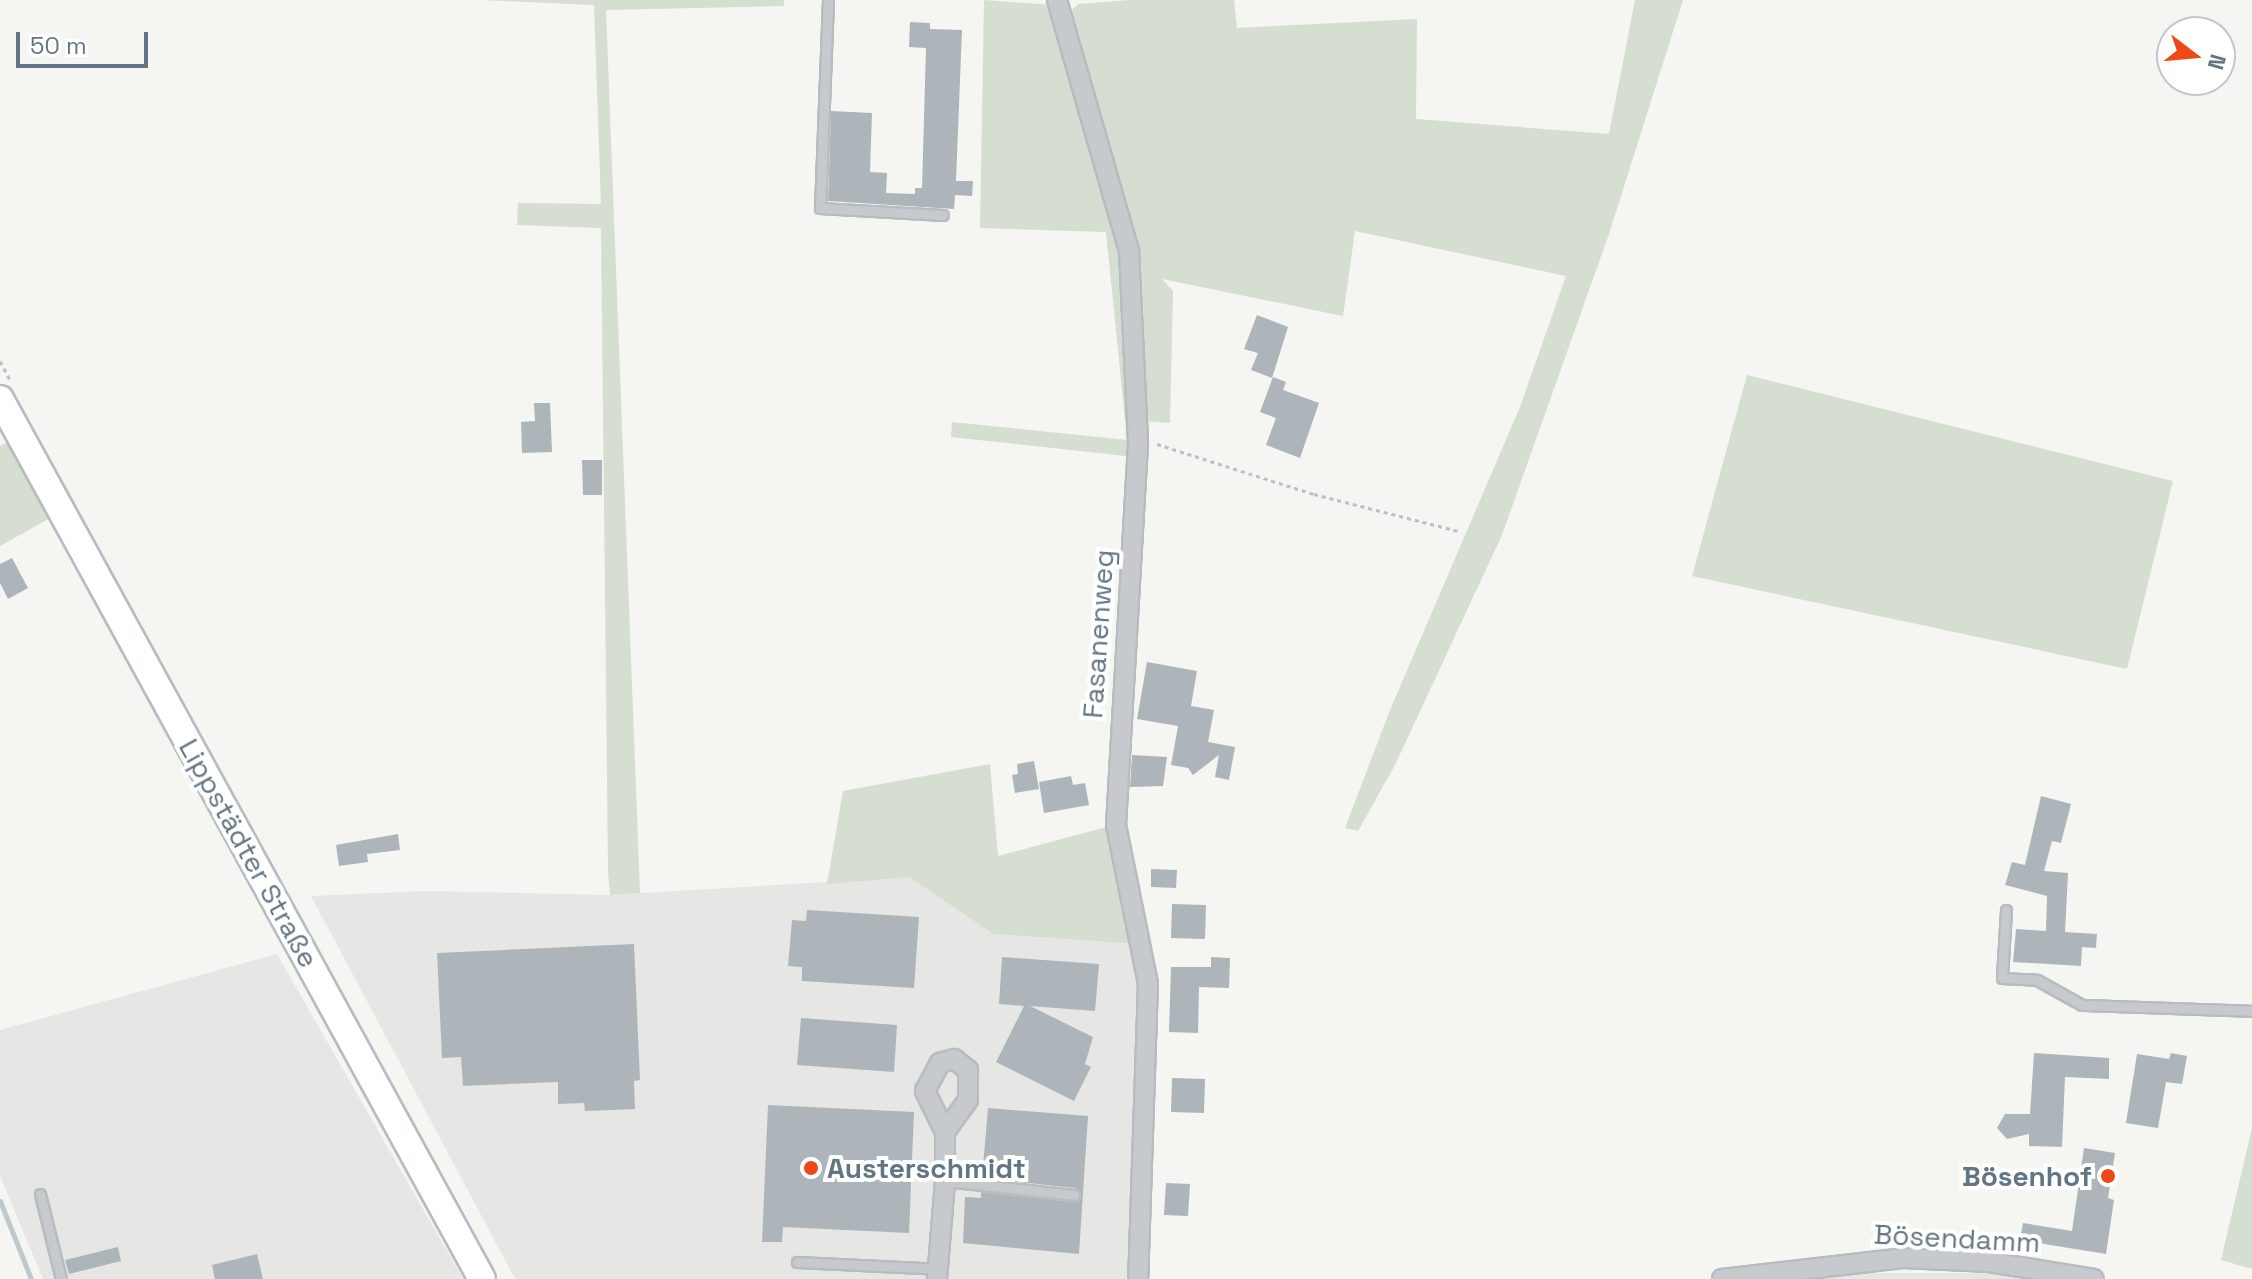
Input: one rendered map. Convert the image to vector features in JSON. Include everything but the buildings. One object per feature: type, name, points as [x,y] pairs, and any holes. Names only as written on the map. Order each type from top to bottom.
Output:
[{"type":"main road","name":"Lippstädter Straße","points":[[0,399],[8,430],[482,1279]]},
{"type":"street","name":"Fasanenweg","points":[[1057,0],[1129,251],[1138,440],[1116,825],[1148,983],[1138,1279]]},
{"type":"street","points":[[938,1274],[945,1181],[945,1132]]},
{"type":"street","name":"Bösendamm","points":[[1722,1279],[1903,1258],[1989,1262],[2032,1274],[2094,1279]]},
{"type":"lane","points":[[828,0],[820,208],[943,215]]},
{"type":"lane","points":[[2006,910],[2002,978],[2037,980],[2082,1005],[2252,1011]]},
{"type":"lane","points":[[945,1181],[1074,1195]]},
{"type":"lane","points":[[40,1194],[61,1279]]},
{"type":"lane","points":[[797,1262],[938,1274]]},
{"type":"path","points":[[1138,440],[1314,494],[1458,531]]},
{"type":"shaded area","points":[[481,0],[784,0],[784,6],[606,10],[640,893],[610,895],[608,870],[601,228],[517,225],[518,203],[601,204],[594,5]]},
{"type":"shaded area","points":[[984,0],[1052,5],[1125,252],[1131,441],[1126,456],[951,437],[952,422],[1127,440],[1106,232],[980,228]]},
{"type":"shaded area","points":[[1130,0],[1234,0],[1237,28],[1417,19],[1416,119],[1609,134],[1635,0],[1683,0],[1609,234],[1502,535],[1395,765],[1358,831],[1345,828],[1390,710],[1520,407],[1566,276],[1355,231],[1343,316],[1162,279],[1173,291],[1170,423],[1143,421],[1110,152],[1069,20],[1071,11],[1078,4]]},
{"type":"shaded area","points":[[1747,375],[2173,481],[2127,669],[1692,576]]},
{"type":"shaded area","points":[[8,442],[17,447],[52,517],[0,546],[0,446]]},
{"type":"shaded area","points":[[990,764],[998,856],[1110,826],[1137,944],[993,934],[909,877],[827,884],[843,791]]},
{"type":"shaded area","points":[[909,877],[993,934],[1137,944],[1142,984],[1130,1279],[515,1279],[311,896],[426,891],[610,895]]},
{"type":"shaded area","points":[[277,954],[463,1279],[43,1279],[0,1176],[0,1030]]},
{"type":"shaded area","points":[[2252,1128],[2252,1269],[2221,1260]]},
{"type":"shaded area","points":[[1865,1273],[1986,1273],[2020,1279],[1821,1279]]},
{"type":"waterway","points":[[0,1201],[31,1279]]},
{"type":"place","name":"Austerschmidt","points":[[811,1168]]},
{"type":"place","name":"Bösenhof","points":[[2108,1176]]}]
